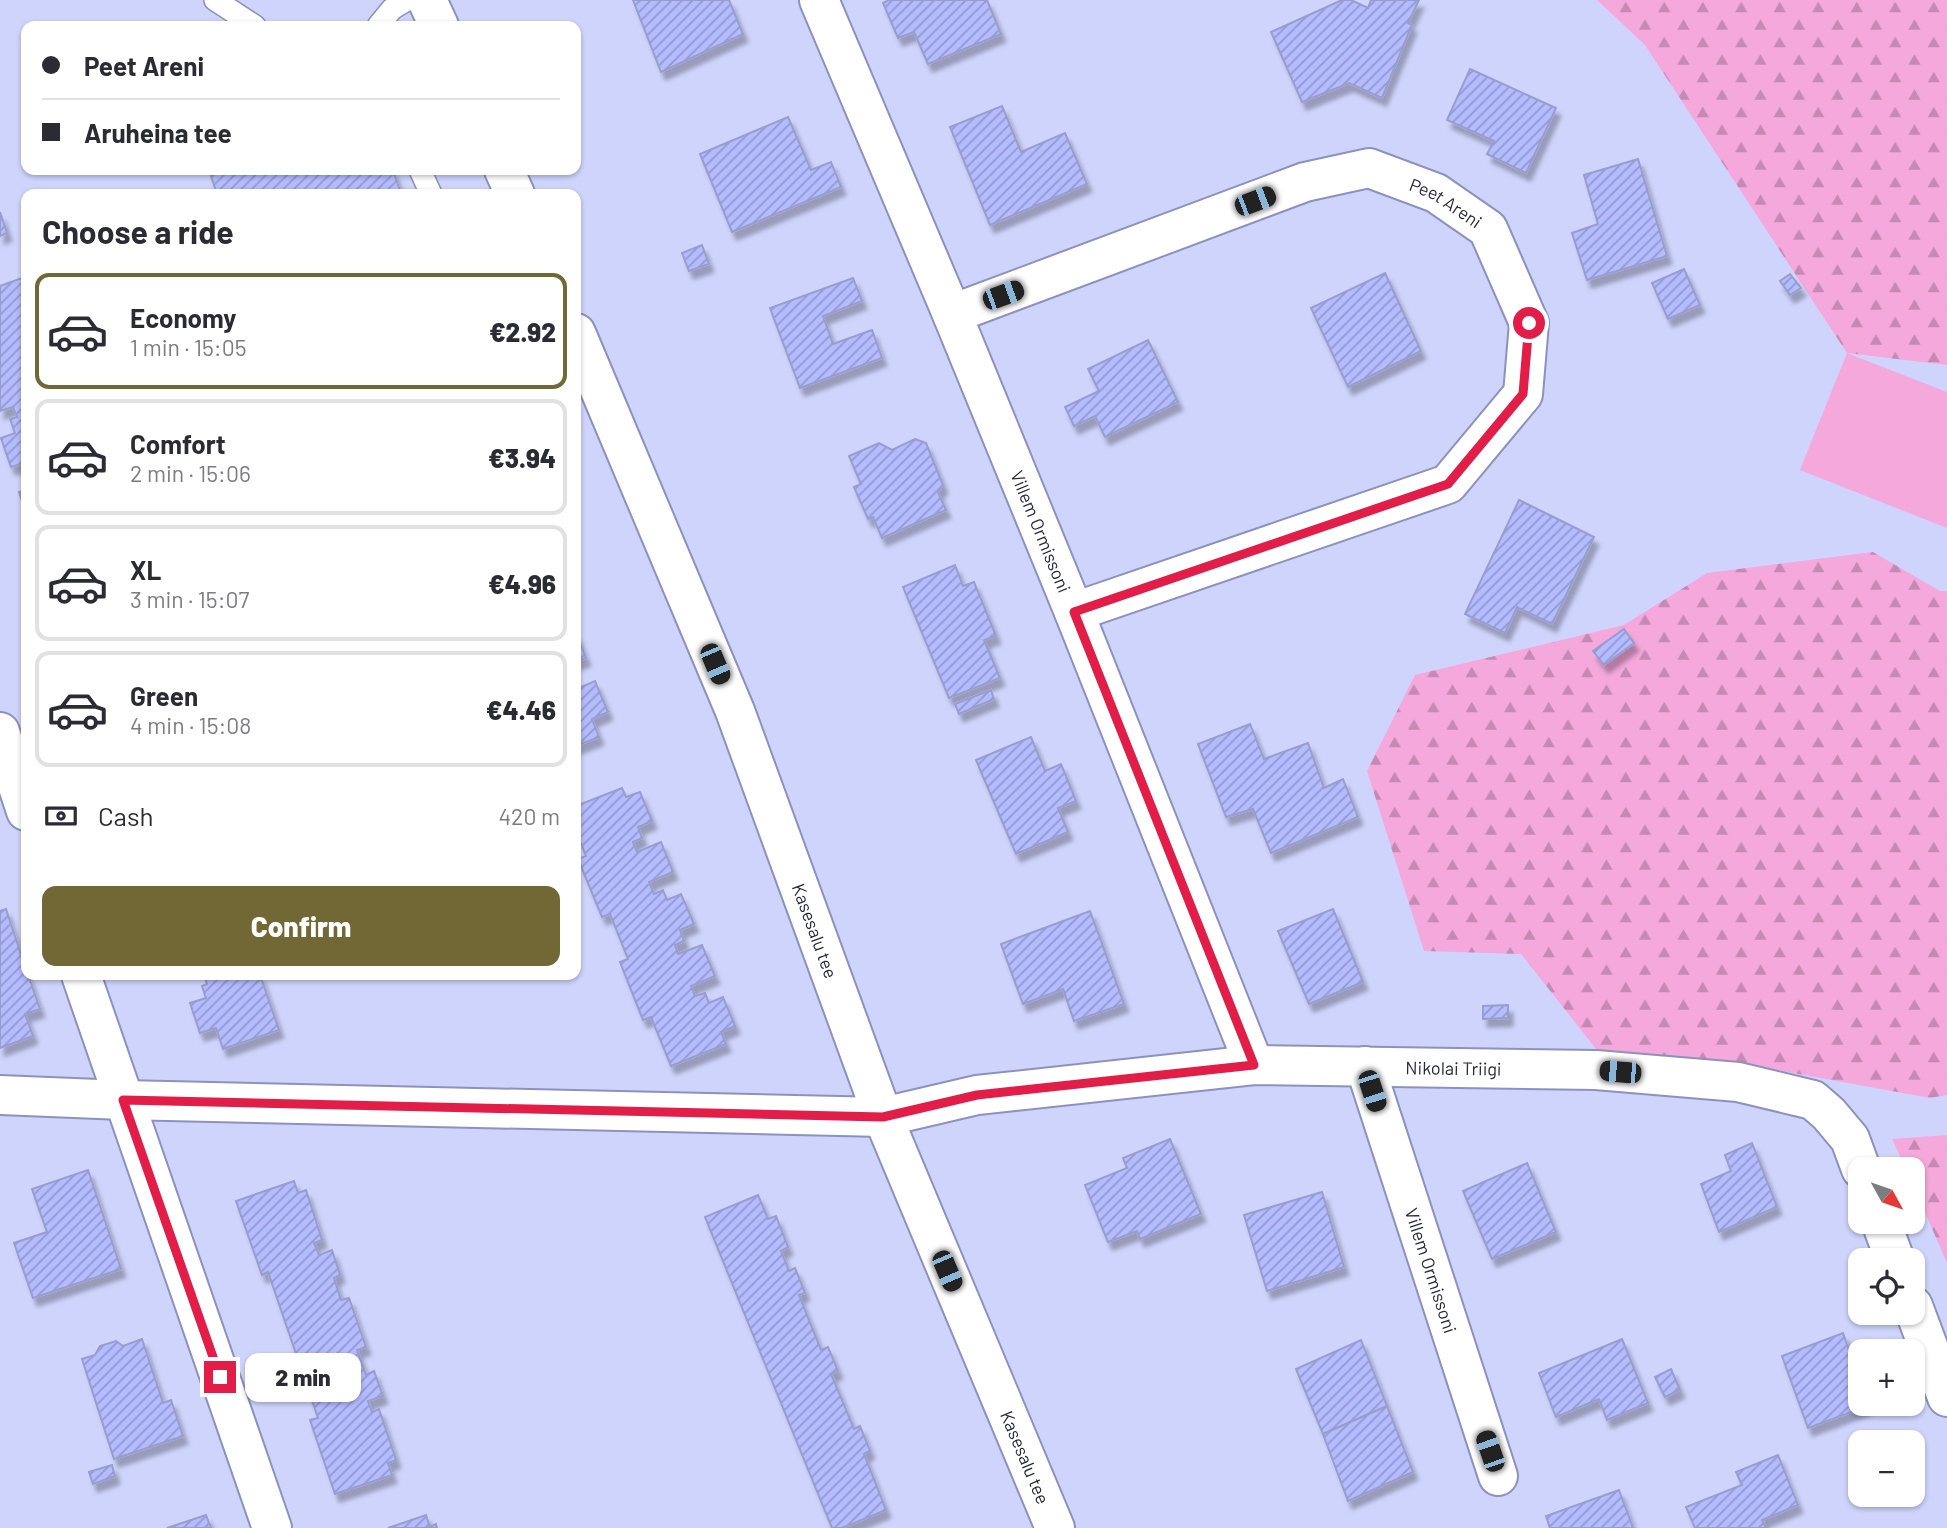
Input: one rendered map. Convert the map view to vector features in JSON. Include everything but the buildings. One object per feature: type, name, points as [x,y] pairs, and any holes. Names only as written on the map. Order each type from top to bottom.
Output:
[{"type":"street","points":[[427,0],[437,21]]},
{"type":"street","name":"Villem Ormissoni","points":[[819,0],[1074,612],[1254,1065]]},
{"type":"street","name":"Peet Areni","points":[[952,314],[1305,182],[1369,168],[1436,192],[1488,229],[1529,323],[1523,394],[1448,484],[1074,612]]},
{"type":"street","name":"Kasesalu tee","points":[[581,347],[734,711],[883,1117],[1055,1528]]},
{"type":"street","points":[[0,732],[21,796]]},
{"type":"street","points":[[83,980],[272,1528]]},
{"type":"street","name":"Nikolai Triigi","points":[[0,1094],[123,1100],[883,1117],[977,1095],[1254,1065],[1596,1070],[1738,1082],[1813,1100],[1850,1139],[1857,1157]]},
{"type":"street","name":"Villem Ormissoni","points":[[1365,1066],[1499,1476]]},
{"type":"street","points":[[1920,1325],[1947,1397]]},
{"type":"lane","points":[[215,0],[246,21]]},
{"type":"lane","points":[[382,21],[392,9],[407,0]]},
{"type":"green space","points":[[1597,0],[1947,0],[1947,365],[1847,353],[1645,45]]},
{"type":"green space","points":[[1847,353],[1947,392],[1947,528],[1800,470]]},
{"type":"green space","points":[[1873,552],[1940,591],[1947,591],[1947,1095],[1930,1098],[1749,1065],[1604,1059],[1521,954],[1424,951],[1367,771],[1415,675],[1624,625],[1707,573]]},
{"type":"green space","points":[[1947,1135],[1947,1263],[1925,1213],[1925,1157],[1900,1157],[1892,1139]]},
{"type":"route","points":[[220,1377],[123,1100],[883,1117],[977,1095],[1254,1065],[1074,612],[1448,484],[1523,394],[1529,323]]}]
